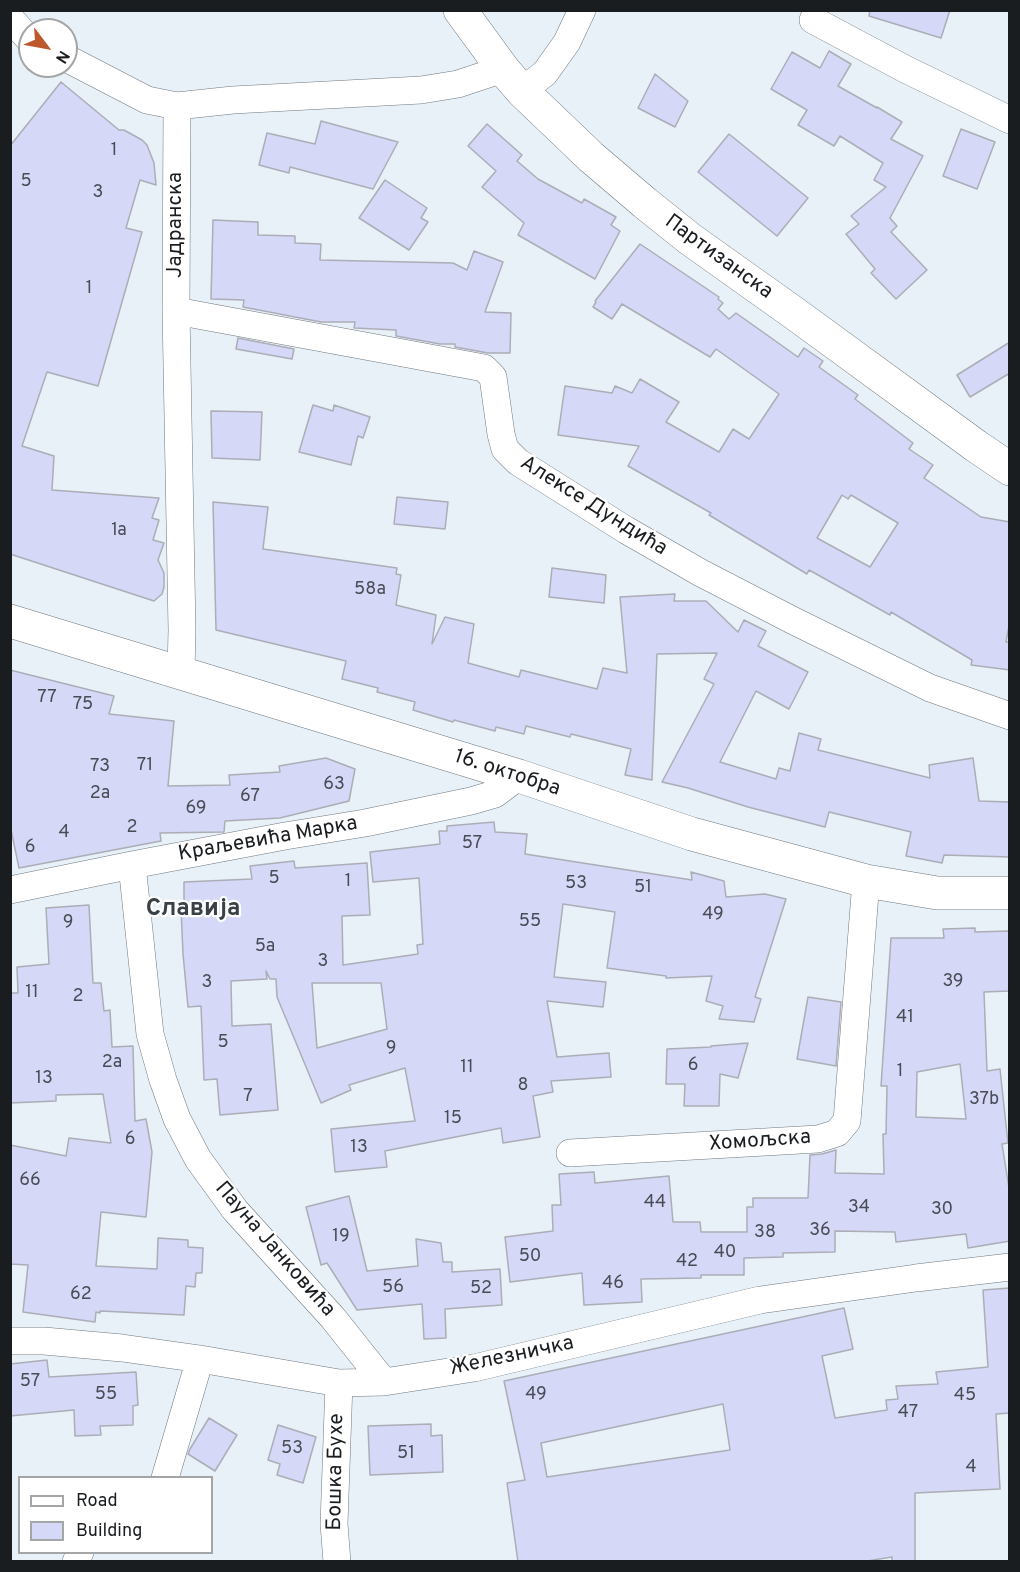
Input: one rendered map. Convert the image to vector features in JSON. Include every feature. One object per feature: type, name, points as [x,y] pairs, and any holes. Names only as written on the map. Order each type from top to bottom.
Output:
[{"type":"main road","name":"Партизанска","points":[[460,10],[512,80],[591,158],[690,239],[1010,469]]},
{"type":"main road","name":"16. октобра","points":[[10,621],[519,776],[692,834],[866,881],[936,893],[1010,893]]},
{"type":"street","points":[[78,64],[147,100],[177,106],[233,100],[421,90],[545,74],[567,42],[582,10]]},
{"type":"street","points":[[813,20],[905,69],[1010,120]]},
{"type":"street","name":"Јадранска","points":[[177,106],[176,311],[182,606],[181,673]]},
{"type":"street","name":"Алексе Дундића","points":[[176,311],[484,368],[493,377],[505,449],[518,462],[626,530],[741,594],[930,688],[1010,716]]},
{"type":"street","name":"Краљевића Марка","points":[[10,890],[471,801],[495,794],[519,776]]},
{"type":"street","name":"Пауна Јанковића","points":[[132,865],[150,1034],[177,1119],[198,1159],[235,1210],[333,1318],[384,1382]]},
{"type":"street","name":"Хомољска","points":[[570,1153],[818,1139],[837,1133],[847,1121],[866,881]]},
{"type":"street","name":"Железничка","points":[[10,1341],[88,1345],[200,1359],[339,1383],[384,1382],[474,1368],[760,1300],[1010,1267]]},
{"type":"street","points":[[166,1476],[200,1359]]},
{"type":"street","name":"Бошка Бухе","points":[[338,1562],[334,1524],[339,1383]]},
{"type":"building","points":[[870,10],[950,10],[941,38],[869,16]]},
{"type":"building","points":[[829,51],[851,64],[838,86],[902,122],[891,139],[923,156],[890,218],[897,226],[891,232],[927,270],[896,299],[871,273],[875,269],[846,234],[859,224],[851,216],[886,187],[874,180],[883,163],[840,136],[834,146],[798,125],[807,110],[771,89],[792,52],[820,68]]},
{"type":"building","points":[[655,74],[688,101],[675,127],[638,108]]},
{"type":"building","points":[[61,82],[119,130],[124,130],[147,145],[154,163],[156,185],[140,180],[126,228],[142,232],[98,386],[47,372],[22,446],[54,456],[52,490],[159,498],[152,518],[159,520],[153,540],[164,543],[158,560],[164,573],[164,587],[162,594],[154,601],[10,554],[10,146]]},
{"type":"building","points":[[321,121],[398,142],[373,189],[290,167],[289,173],[259,165],[267,133],[315,144]]},
{"type":"building","points":[[487,124],[522,155],[517,161],[538,179],[582,203],[584,199],[616,217],[611,225],[620,231],[595,279],[518,235],[524,223],[482,187],[496,171],[468,146]]},
{"type":"building","points":[[961,129],[995,142],[977,189],[943,176]]},
{"type":"building","points":[[729,134],[808,198],[777,236],[698,172]]},
{"type":"building","points":[[385,180],[427,208],[421,218],[428,222],[409,250],[359,218]]},
{"type":"building","points":[[213,220],[258,222],[258,235],[295,236],[295,243],[321,244],[320,260],[453,263],[467,270],[474,251],[503,262],[485,312],[511,313],[510,353],[488,353],[455,347],[455,344],[440,344],[396,336],[396,330],[354,328],[355,322],[321,322],[243,307],[244,300],[211,299]]},
{"type":"building","points":[[640,244],[719,297],[718,299],[723,303],[718,309],[729,319],[736,313],[798,357],[804,348],[823,361],[819,367],[858,395],[855,399],[913,443],[909,449],[933,465],[924,478],[981,517],[1010,522],[1010,620],[1006,642],[1010,642],[1010,670],[971,665],[972,660],[891,612],[890,615],[809,570],[807,574],[709,515],[711,513],[628,466],[639,446],[558,435],[565,386],[612,393],[615,386],[632,393],[640,379],[679,402],[666,422],[719,452],[733,429],[749,439],[779,394],[716,349],[710,357],[622,304],[612,319],[593,307],[595,301]],"holes":[[[842,495],[848,499],[851,495],[898,523],[870,567],[817,538]]]},
{"type":"building","points":[[238,338],[294,349],[292,359],[236,349]]},
{"type":"building","points":[[1010,342],[1010,373],[970,397],[957,375]]},
{"type":"building","points":[[313,405],[333,411],[334,405],[370,417],[363,438],[358,436],[351,465],[299,452]]},
{"type":"building","points":[[211,411],[262,412],[260,460],[212,458]]},
{"type":"building","points":[[397,497],[448,502],[445,529],[394,524]]},
{"type":"building","points":[[213,502],[268,507],[263,549],[397,568],[396,574],[401,575],[396,605],[436,615],[432,644],[445,617],[474,624],[468,663],[519,677],[521,670],[597,689],[603,668],[627,673],[620,597],[675,594],[674,601],[706,601],[738,632],[744,620],[766,631],[758,646],[808,672],[789,709],[756,691],[720,762],[776,779],[779,768],[790,771],[799,733],[821,739],[818,750],[930,778],[929,765],[973,758],[979,801],[1010,802],[1010,857],[944,855],[942,863],[906,856],[911,832],[829,812],[825,827],[662,782],[714,684],[704,679],[717,653],[657,654],[652,780],[625,775],[631,749],[571,734],[570,737],[526,726],[524,734],[496,727],[495,731],[454,720],[453,722],[413,710],[415,702],[377,692],[378,688],[342,679],[346,661],[216,630]]},
{"type":"building","points":[[552,568],[606,575],[604,603],[549,597]]},
{"type":"building","points":[[10,670],[114,696],[109,714],[174,721],[168,786],[230,785],[229,775],[280,772],[279,766],[326,758],[355,769],[349,801],[280,818],[225,821],[224,832],[160,833],[161,841],[19,868],[10,825]]},
{"type":"building","points":[[494,822],[495,832],[527,834],[525,854],[692,880],[691,872],[724,881],[726,897],[765,894],[786,899],[755,997],[761,999],[754,1022],[719,1019],[723,1006],[706,1001],[712,976],[666,978],[666,976],[607,968],[615,912],[563,904],[554,977],[606,982],[603,1007],[547,1001],[557,1057],[609,1053],[611,1077],[551,1081],[553,1092],[533,1096],[540,1137],[503,1143],[501,1128],[385,1151],[387,1167],[335,1172],[331,1129],[415,1121],[405,1068],[349,1085],[351,1090],[321,1103],[277,997],[276,979],[270,979],[266,971],[267,979],[231,981],[232,1026],[271,1024],[278,1110],[220,1115],[217,1079],[204,1080],[201,1006],[188,1007],[181,908],[184,908],[184,882],[252,879],[250,866],[294,861],[295,868],[367,863],[370,915],[342,916],[343,965],[418,954],[417,945],[423,944],[419,878],[373,882],[370,852],[440,844],[439,831],[447,831],[447,826]],"holes":[[[312,983],[381,983],[387,1029],[317,1048]]]},
{"type":"building","points":[[89,905],[93,983],[101,983],[104,1011],[110,1010],[112,1047],[133,1046],[135,1121],[146,1119],[152,1152],[146,1217],[101,1212],[96,1266],[157,1269],[158,1238],[188,1240],[188,1247],[203,1248],[202,1273],[196,1273],[195,1287],[186,1286],[184,1315],[100,1311],[100,1313],[96,1312],[95,1322],[23,1312],[28,1265],[10,1264],[10,1145],[66,1156],[69,1138],[111,1143],[103,1094],[56,1095],[56,1101],[10,1103],[10,993],[18,993],[17,967],[49,964],[46,908]]},
{"type":"building","points":[[975,928],[975,932],[1010,931],[1010,991],[984,992],[987,1071],[1000,1069],[1008,1143],[1002,1144],[1010,1194],[1010,1241],[968,1248],[966,1234],[896,1242],[895,1232],[835,1231],[835,1252],[783,1253],[783,1257],[744,1258],[744,1275],[641,1279],[642,1302],[584,1305],[582,1273],[510,1282],[505,1237],[553,1231],[552,1205],[561,1205],[559,1174],[594,1172],[595,1183],[669,1176],[673,1222],[700,1222],[701,1232],[747,1232],[747,1207],[753,1207],[753,1198],[808,1198],[810,1155],[836,1150],[835,1173],[884,1174],[883,1134],[886,1134],[887,1086],[881,1086],[891,938],[944,938],[943,929]],"holes":[[[960,1064],[966,1119],[916,1117],[917,1072]]]},
{"type":"building","points":[[808,997],[841,1002],[836,1066],[797,1059]]},
{"type":"building","points":[[748,1043],[738,1078],[720,1074],[719,1106],[684,1106],[685,1084],[666,1084],[667,1049]]},
{"type":"building","points":[[349,1196],[367,1271],[418,1266],[416,1239],[441,1243],[443,1262],[452,1262],[452,1272],[500,1269],[502,1305],[445,1309],[446,1338],[424,1339],[422,1304],[357,1310],[327,1263],[321,1265],[306,1207]]},
{"type":"building","points":[[1010,1288],[1010,1413],[996,1414],[1000,1489],[915,1493],[915,1562],[892,1562],[892,1557],[861,1562],[518,1562],[507,1483],[525,1480],[504,1381],[844,1308],[853,1349],[822,1356],[835,1418],[887,1410],[886,1400],[898,1399],[896,1386],[938,1384],[936,1372],[988,1367],[983,1290]],"holes":[[[723,1404],[730,1450],[547,1477],[541,1443]]]},
{"type":"building","points":[[47,1360],[49,1377],[136,1372],[138,1405],[133,1406],[133,1425],[100,1426],[101,1435],[75,1436],[74,1410],[10,1416],[10,1364]]},
{"type":"building","points":[[209,1418],[237,1435],[215,1471],[188,1454]]},
{"type":"building","points":[[431,1424],[431,1436],[442,1435],[443,1472],[370,1475],[368,1426]]},
{"type":"building","points":[[278,1425],[316,1437],[303,1483],[277,1475],[280,1464],[268,1460]]},
{"type":"district","name":"Славија","points":[[193,910]]}]
